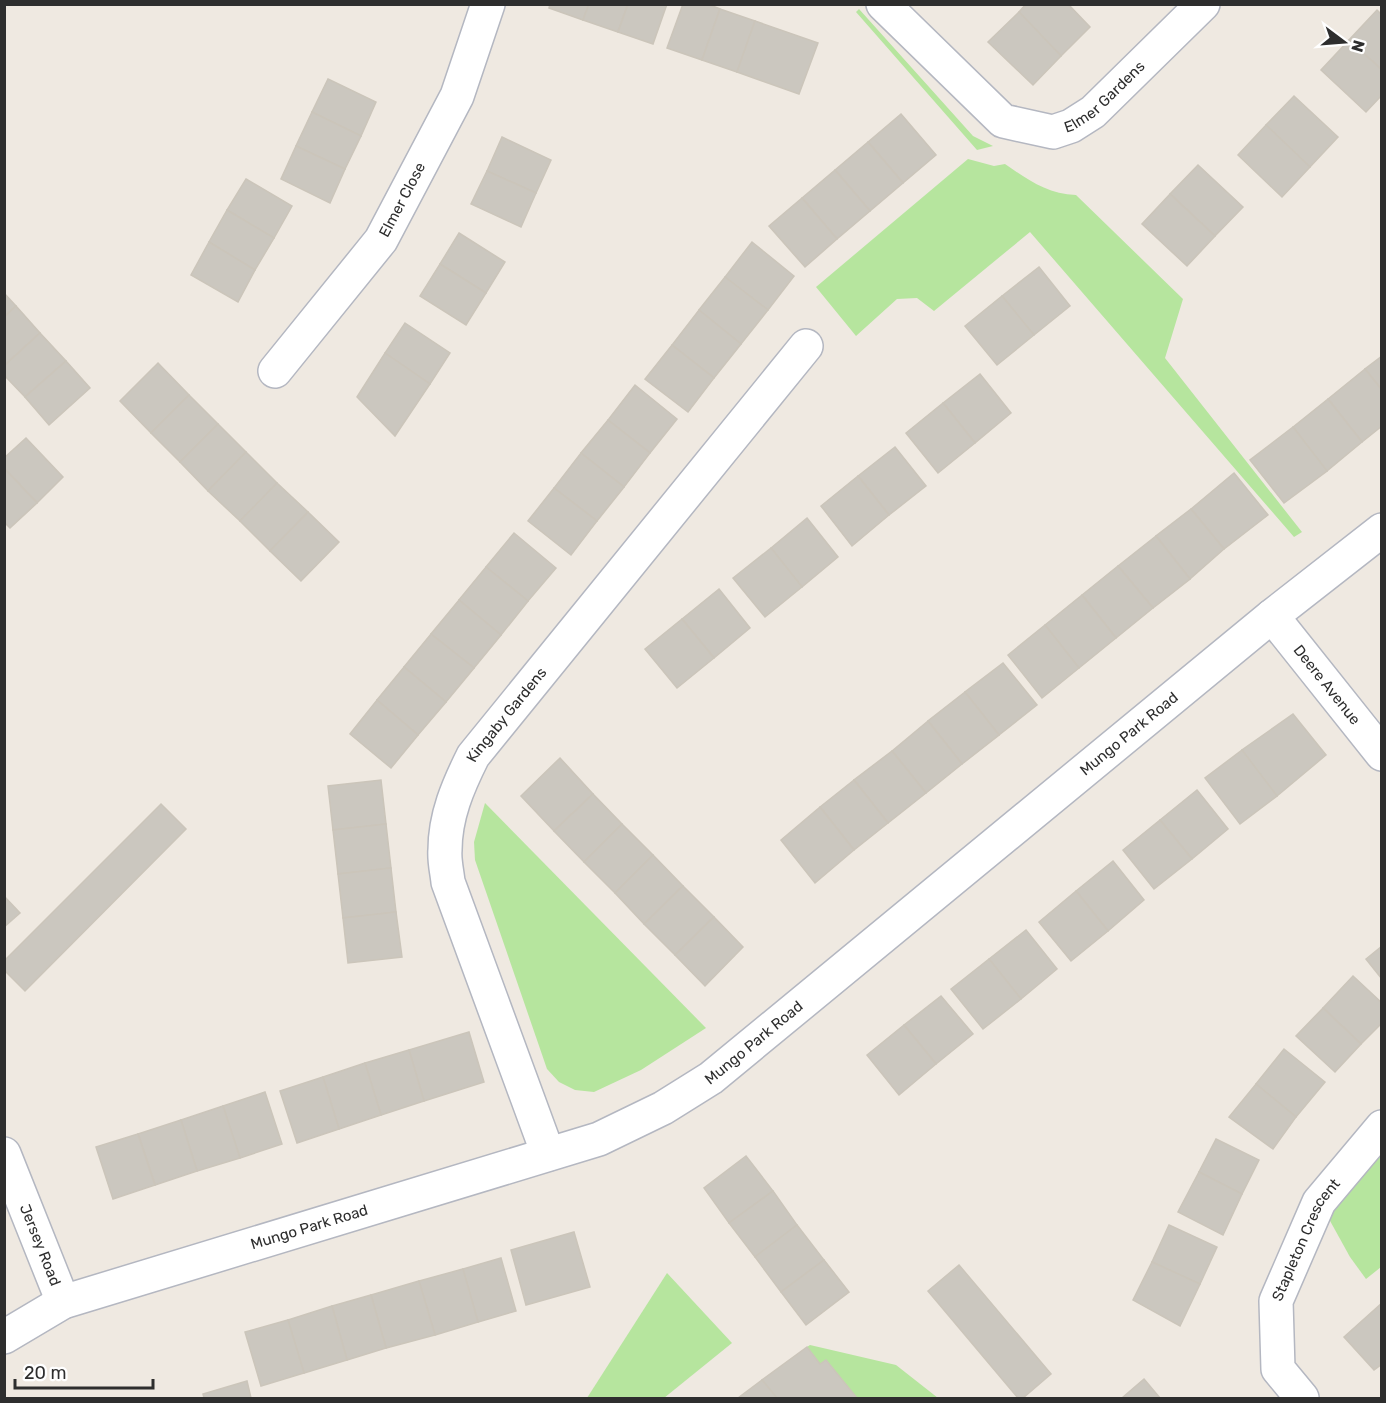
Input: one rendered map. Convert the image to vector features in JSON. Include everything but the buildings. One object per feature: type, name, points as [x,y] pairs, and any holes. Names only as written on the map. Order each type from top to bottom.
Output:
[{"type":"street","name":"Elmer Close","points":[[275,371],[381,240],[458,96],[488,4]]},
{"type":"street","name":"Elmer Gardens","points":[[883,4],[1003,121],[1053,132],[1071,126],[1093,112],[1203,4]]},
{"type":"street","name":"Kingaby Gardens","points":[[548,1154],[448,882],[444,850],[449,816],[458,786],[473,756],[806,346]]},
{"type":"street","name":"Mungo Park Road","points":[[4,1337],[63,1302],[599,1140],[663,1108],[711,1078],[1272,616],[1382,530]]},
{"type":"street","name":"Deere Avenue","points":[[1272,616],[1382,754]]},
{"type":"street","name":"Stapleton Crescent","points":[[1302,1398],[1278,1369],[1276,1301],[1319,1202],[1382,1127]]},
{"type":"street","name":"Jersey Road","points":[[4,1154],[63,1302]]},
{"type":"green space","points":[[859,9],[973,136],[993,146],[977,150],[856,12]]},
{"type":"green space","points":[[968,159],[994,166],[1005,164],[1030,181],[1047,189],[1076,195],[1183,299],[1165,358],[1302,532],[1294,537],[1030,232],[934,311],[917,298],[897,299],[856,336],[816,287]]},
{"type":"green space","points":[[485,803],[706,1028],[641,1070],[594,1092],[575,1090],[559,1082],[547,1069],[475,860],[474,842]]},
{"type":"green space","points":[[1381,1146],[1381,1267],[1366,1279],[1350,1257],[1329,1219],[1353,1181]]},
{"type":"green space","points":[[667,1273],[732,1343],[664,1398],[587,1398]]},
{"type":"green space","points":[[810,1345],[896,1365],[938,1398],[857,1398],[826,1360],[820,1364],[807,1347]]}]
